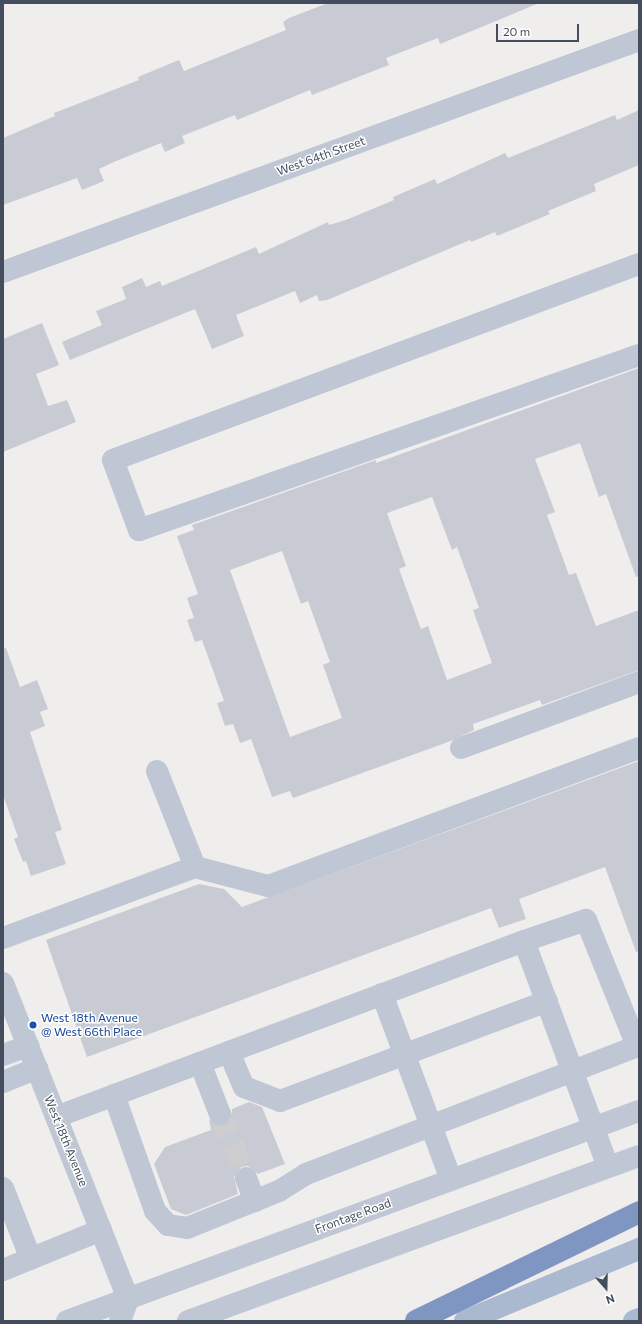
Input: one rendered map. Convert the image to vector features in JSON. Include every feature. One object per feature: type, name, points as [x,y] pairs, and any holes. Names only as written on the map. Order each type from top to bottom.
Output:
[{"type":"highway","points":[[416,1321],[639,1212]]},
{"type":"main road","points":[[466,1321],[639,1249]]},
{"type":"main road","points":[[634,1321],[639,1319]]},
{"type":"street","name":"West 64th Street","points":[[3,272],[639,40]]},
{"type":"street","points":[[639,264],[113,460],[139,530],[639,355]]},
{"type":"street","points":[[462,748],[639,682]]},
{"type":"street","points":[[3,938],[195,867],[268,886],[639,748]]},
{"type":"street","points":[[156,771],[195,867]]},
{"type":"street","points":[[56,1117],[524,941],[586,920],[638,1046],[574,1072],[306,1174],[279,1191],[187,1228],[168,1225],[155,1211],[114,1096]]},
{"type":"street","points":[[524,941],[574,1072],[608,1167]]},
{"type":"street","name":"West 18th Avenue","points":[[3,983],[8,1012],[28,1046],[128,1299]]},
{"type":"street","points":[[382,994],[451,1180]]},
{"type":"street","points":[[229,1052],[244,1087],[280,1101],[546,1001]]},
{"type":"street","points":[[3,1055],[28,1046]]},
{"type":"street","points":[[200,1063],[220,1114]]},
{"type":"street","points":[[3,1082],[37,1068]]},
{"type":"street","name":"Frontage Road","points":[[67,1321],[639,1112]]},
{"type":"street","points":[[188,1321],[639,1156]]},
{"type":"street","points":[[246,1178],[255,1201]]},
{"type":"street","points":[[3,1188],[31,1259]]},
{"type":"street","points":[[3,1270],[101,1230]]},
{"type":"street","points":[[120,1321],[128,1299]]},
{"type":"building","points":[[328,3],[537,4],[440,44],[438,38],[386,58],[389,65],[312,95],[310,90],[237,120],[235,115],[182,136],[185,143],[165,152],[161,143],[116,161],[99,169],[104,181],[82,190],[77,178],[3,205],[3,138],[55,116],[54,113],[139,80],[138,77],[179,60],[184,71],[286,30],[283,22],[289,18]]},
{"type":"building","points":[[639,110],[639,165],[594,184],[596,191],[548,211],[550,214],[497,236],[495,232],[471,242],[470,240],[327,300],[319,301],[317,295],[300,303],[295,291],[236,315],[244,336],[212,349],[195,309],[70,360],[62,342],[102,325],[96,311],[126,299],[122,287],[142,278],[146,287],[160,281],[162,286],[256,247],[259,254],[328,222],[329,225],[346,220],[394,200],[393,197],[435,179],[437,184],[505,153],[508,158],[615,115],[617,120]]},
{"type":"building","points":[[42,323],[59,365],[36,374],[48,406],[67,400],[76,422],[3,452],[3,339]]},
{"type":"building","points":[[639,368],[639,576],[636,577],[606,494],[599,497],[580,443],[535,459],[555,512],[547,515],[569,575],[576,573],[596,626],[639,610],[639,670],[542,705],[540,700],[473,724],[474,730],[451,741],[293,798],[290,791],[272,797],[251,739],[240,743],[233,724],[225,726],[217,703],[224,701],[202,640],[195,642],[187,620],[194,618],[187,598],[198,594],[177,536],[194,530],[192,525],[376,460],[376,463]],"holes":[[[432,497],[452,550],[457,547],[479,608],[473,610],[492,663],[447,680],[428,626],[421,629],[399,569],[406,566],[387,513]],[[282,551],[301,604],[308,601],[330,662],[323,665],[342,718],[290,737],[230,570]]]},
{"type":"building","points":[[6,648],[20,687],[37,680],[48,709],[40,712],[45,726],[30,732],[62,830],[55,832],[66,864],[31,876],[26,861],[23,862],[14,839],[18,837],[3,795],[3,649]]},
{"type":"building","points":[[639,761],[639,951],[636,952],[605,867],[519,899],[526,919],[499,928],[491,908],[87,1057],[46,940],[199,884],[224,889],[242,907]]},
{"type":"building","points":[[249,1102],[262,1107],[285,1164],[258,1174],[248,1166],[241,1167],[234,1177],[238,1194],[186,1215],[171,1209],[154,1164],[165,1147],[211,1130],[209,1119],[218,1126],[225,1125],[232,1116],[232,1109]]},
{"type":"tunnel","points":[[220,1114],[246,1178]]},
{"type":"place","name":"West 18th Avenue @ West 66th Place","points":[[33,1025]]}]
